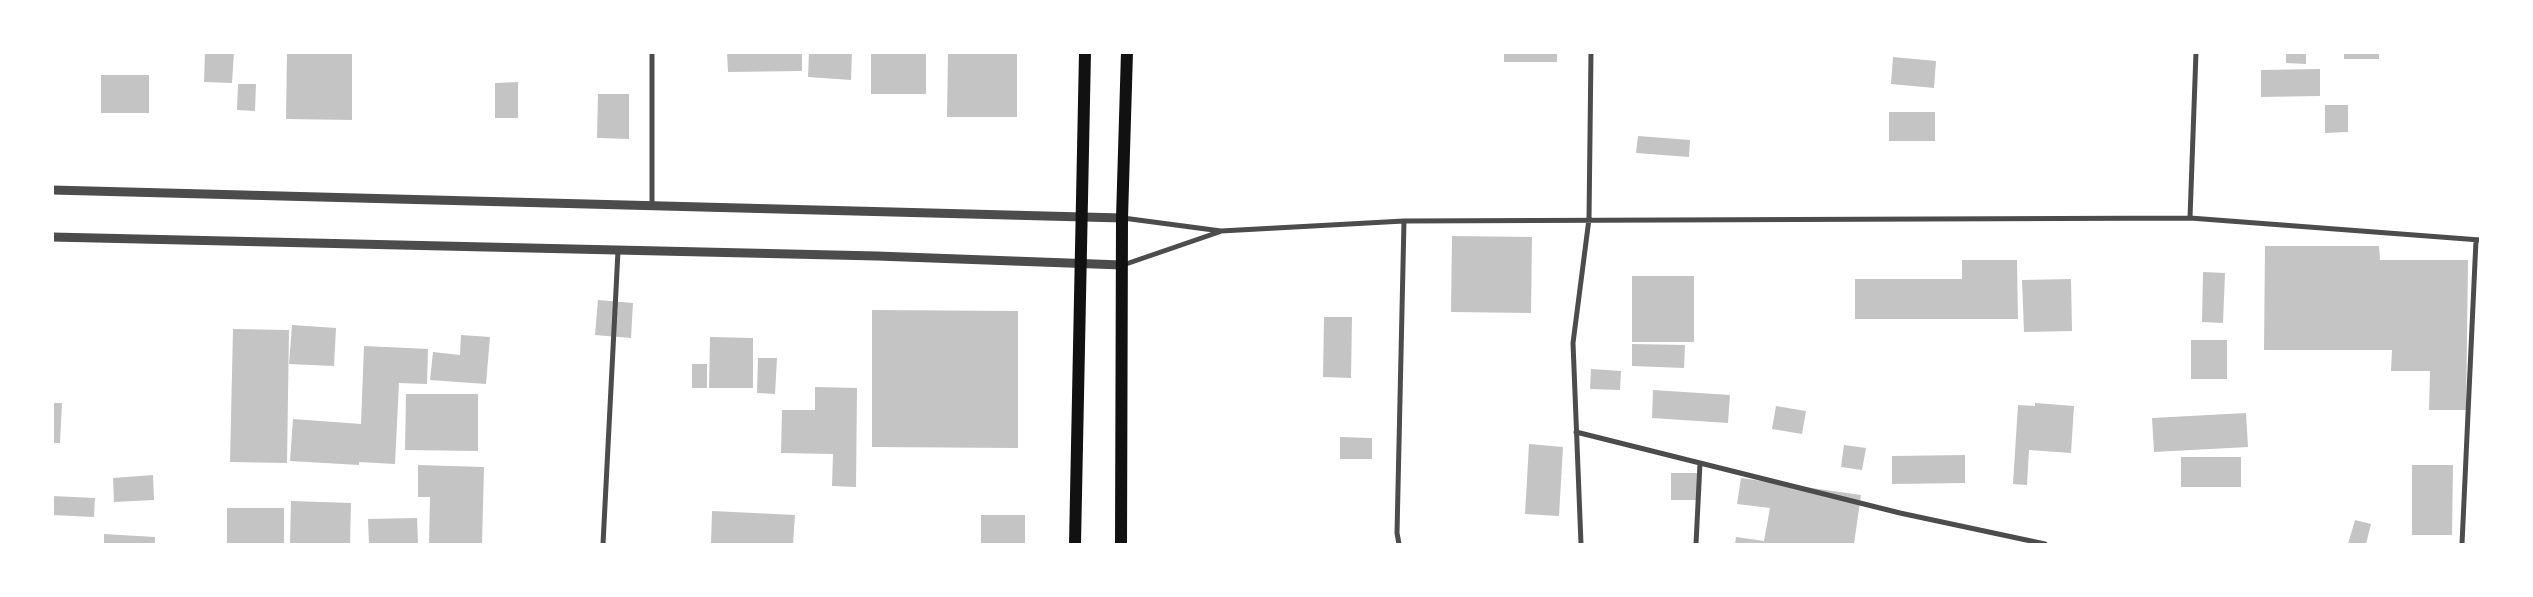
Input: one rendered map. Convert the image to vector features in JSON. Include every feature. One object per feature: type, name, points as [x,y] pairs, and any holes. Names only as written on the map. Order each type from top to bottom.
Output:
[{"type":"main road","points":[[1076,544],[1085,52]]},
{"type":"main road","points":[[1121,544],[1122,218],[1127,52]]},
{"type":"street","points":[[652,52],[652,204]]},
{"type":"street","points":[[1581,544],[1574,343],[1589,219],[1591,52]]},
{"type":"street","points":[[2190,218],[2196,52]]},
{"type":"street","points":[[52,190],[652,204],[1122,218],[1222,231],[1404,221],[2190,218],[2478,240],[2462,544]]},
{"type":"street","points":[[1400,544],[1397,533],[1404,221]]},
{"type":"street","points":[[52,237],[877,256],[1122,265],[1222,231]]},
{"type":"street","points":[[603,544],[618,251]]},
{"type":"street","points":[[1576,432],[1900,513],[2045,544]]},
{"type":"street","points":[[1696,544],[1700,463]]},
{"type":"building","points":[[205,52],[234,52],[232,83],[204,82]]},
{"type":"building","points":[[287,52],[352,52],[352,120],[286,119]]},
{"type":"building","points":[[727,52],[802,52],[802,71],[728,72]]},
{"type":"building","points":[[809,52],[852,52],[851,80],[808,77]]},
{"type":"building","points":[[871,52],[926,52],[926,94],[871,94]]},
{"type":"building","points":[[948,52],[1017,52],[1017,117],[947,117]]},
{"type":"building","points":[[1504,52],[1557,52],[1557,62],[1504,62]]},
{"type":"building","points":[[2286,52],[2306,52],[2306,64],[2286,63]]},
{"type":"building","points":[[2344,52],[2379,52],[2379,59],[2344,59]]},
{"type":"building","points":[[1893,57],[1936,61],[1934,88],[1891,84]]},
{"type":"building","points":[[2320,69],[2320,96],[2261,97],[2261,70]]},
{"type":"building","points":[[101,75],[149,75],[149,113],[101,113]]},
{"type":"building","points":[[518,82],[518,118],[495,118],[495,83]]},
{"type":"building","points":[[238,84],[256,84],[255,111],[237,110]]},
{"type":"building","points":[[598,94],[629,94],[629,139],[597,138]]},
{"type":"building","points":[[2325,105],[2348,105],[2348,132],[2325,133]]},
{"type":"building","points":[[1889,112],[1935,112],[1935,141],[1889,141]]},
{"type":"building","points":[[1638,136],[1690,140],[1689,157],[1636,153]]},
{"type":"building","points":[[1452,236],[1532,237],[1531,313],[1451,312]]},
{"type":"building","points":[[2265,246],[2379,246],[2380,260],[2468,260],[2466,410],[2429,410],[2430,371],[2391,371],[2392,350],[2264,350]]},
{"type":"building","points":[[1962,260],[2017,260],[2018,319],[1855,319],[1855,279],[1962,279]]},
{"type":"building","points":[[2203,272],[2225,273],[2223,323],[2202,322]]},
{"type":"building","points":[[1632,276],[1694,276],[1694,342],[1632,342]]},
{"type":"building","points":[[2071,279],[2072,331],[2024,332],[2022,280]]},
{"type":"building","points":[[598,300],[633,303],[631,338],[595,335]]},
{"type":"building","points":[[872,310],[1018,311],[1018,448],[872,447]]},
{"type":"building","points":[[1324,317],[1352,317],[1351,378],[1323,377]]},
{"type":"building","points":[[292,325],[336,328],[334,366],[289,364]]},
{"type":"building","points":[[233,329],[289,330],[287,463],[230,462]]},
{"type":"building","points":[[461,335],[490,337],[486,384],[430,380],[433,352],[460,355]]},
{"type":"building","points":[[710,337],[753,338],[753,388],[709,388]]},
{"type":"building","points":[[2191,340],[2227,340],[2227,379],[2191,379]]},
{"type":"building","points":[[1632,344],[1685,345],[1684,368],[1632,366]]},
{"type":"building","points":[[364,346],[428,349],[427,384],[399,383],[395,464],[359,462],[359,465],[290,461],[293,419],[361,424]]},
{"type":"building","points":[[758,358],[777,358],[775,394],[757,393]]},
{"type":"building","points":[[692,364],[707,364],[707,388],[692,388]]},
{"type":"building","points":[[1591,369],[1621,371],[1620,390],[1590,389]]},
{"type":"building","points":[[815,387],[857,388],[856,487],[832,486],[833,454],[781,453],[782,410],[815,410]]},
{"type":"building","points":[[1653,390],[1730,395],[1728,423],[1652,418]]},
{"type":"building","points":[[406,394],[478,394],[478,451],[405,450]]},
{"type":"building","points":[[52,403],[62,403],[60,443],[52,443]]},
{"type":"building","points":[[2035,403],[2074,406],[2071,453],[2029,450],[2027,485],[2013,484],[2018,405],[2035,406]]},
{"type":"building","points":[[1776,406],[1806,411],[1802,434],[1772,429]]},
{"type":"building","points":[[2246,413],[2248,447],[2154,452],[2152,418]]},
{"type":"building","points":[[1340,437],[1372,438],[1372,459],[1340,459]]},
{"type":"building","points":[[1529,444],[1563,447],[1559,516],[1525,514]]},
{"type":"building","points":[[1844,445],[1866,448],[1862,470],[1841,467]]},
{"type":"building","points":[[1965,455],[1965,483],[1892,484],[1892,456]]},
{"type":"building","points":[[2181,457],[2241,457],[2241,487],[2181,487]]},
{"type":"building","points":[[418,465],[484,467],[482,544],[429,544],[430,497],[418,497]]},
{"type":"building","points":[[2412,465],[2453,465],[2452,535],[2412,535]]},
{"type":"building","points":[[1671,473],[1700,473],[1700,500],[1671,500]]},
{"type":"building","points":[[153,475],[154,500],[114,502],[113,478]]},
{"type":"building","points":[[1741,478],[1861,495],[1854,544],[1735,544],[1736,537],[1764,541],[1770,508],[1737,504]]},
{"type":"building","points":[[52,496],[95,498],[94,517],[52,515]]},
{"type":"building","points":[[291,501],[351,503],[350,544],[290,544]]},
{"type":"building","points":[[227,508],[284,508],[284,544],[227,544]]},
{"type":"building","points":[[712,511],[795,515],[793,544],[711,544]]},
{"type":"building","points":[[981,515],[1025,515],[1025,544],[981,544]]},
{"type":"building","points":[[417,518],[418,543],[369,544],[368,519]]},
{"type":"building","points":[[2355,520],[2371,524],[2366,544],[2348,544]]},
{"type":"building","points":[[104,534],[155,537],[155,544],[104,544]]}]
